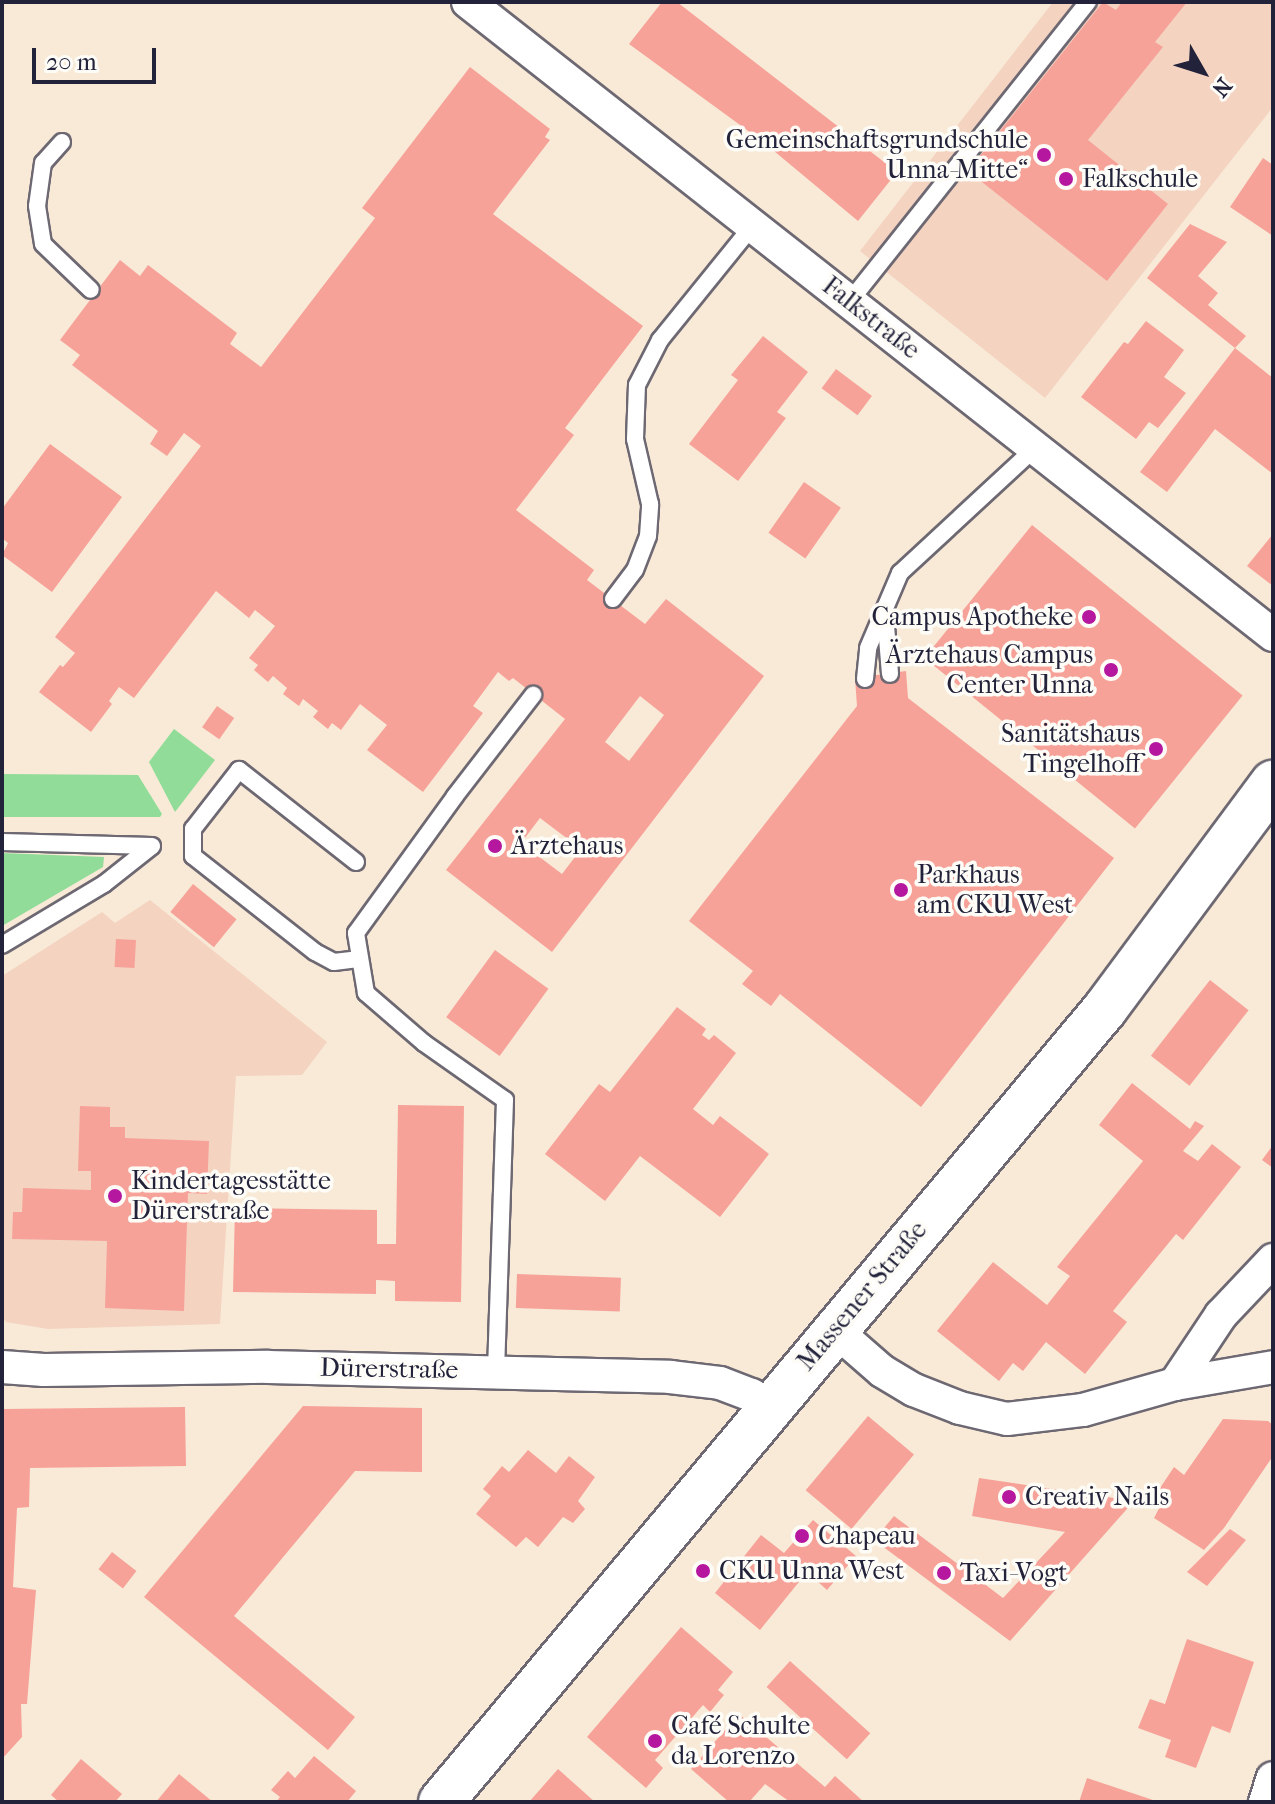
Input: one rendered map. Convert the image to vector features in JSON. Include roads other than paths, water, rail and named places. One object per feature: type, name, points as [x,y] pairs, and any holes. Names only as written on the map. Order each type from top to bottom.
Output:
[{"type":"main road","name":"Massener Straße","points":[[441,1802],[1105,1009],[1273,783]]},
{"type":"street","name":"Falkstraße","points":[[468,2],[1273,635]]},
{"type":"street","points":[[1175,1384],[1221,1315],[1273,1260]]},
{"type":"street","points":[[835,1330],[882,1371],[914,1390],[960,1408],[1007,1419],[1083,1410],[1175,1384],[1273,1367]]},
{"type":"street","name":"Dürerstraße","points":[[2,1367],[496,1371],[670,1377],[720,1383],[752,1395],[769,1407]]},
{"type":"street","points":[[1265,1802],[1273,1778]]},
{"type":"lane","points":[[850,301],[1088,2]]},
{"type":"lane","points":[[62,142],[43,163],[37,206],[43,244],[91,290]]},
{"type":"lane","points":[[613,599],[635,570],[648,536],[650,504],[635,439],[637,385],[660,340],[753,225]]},
{"type":"lane","points":[[865,679],[868,648],[900,573],[1036,447]]},
{"type":"lane","points":[[885,612],[890,674]]},
{"type":"lane","points":[[496,1371],[503,1235],[505,1100],[424,1043],[366,993],[356,933],[533,695]]},
{"type":"lane","points":[[356,862],[239,770],[193,829],[193,856],[315,952],[334,962],[360,959]]},
{"type":"lane","points":[[2,842],[152,846],[104,884],[2,945]]},
{"type":"place","name":"Gemeinschaftsgrundschule Unna-Mitte“","points":[[1044,155]]},
{"type":"place","name":"Falkschule","points":[[1066,179]]},
{"type":"place","name":"Campus Apotheke","points":[[1089,617]]},
{"type":"place","name":"Ärztehaus Campus Center Unna","points":[[1111,670]]},
{"type":"place","name":"Sanitätshaus Tingelhoff","points":[[1156,749]]},
{"type":"place","name":"Ärztehaus","points":[[495,846]]},
{"type":"place","name":"Parkhaus am CKU West","points":[[901,890]]},
{"type":"place","name":"Kindertagesstätte Dürerstraße","points":[[115,1196]]},
{"type":"place","name":"Creativ Nails","points":[[1009,1497]]},
{"type":"place","name":"Chapeau","points":[[802,1536]]},
{"type":"place","name":"CKU Unna West","points":[[703,1571]]},
{"type":"place","name":"Taxi-Vogt","points":[[944,1573]]},
{"type":"place","name":"Café Schulte da Lorenzo","points":[[655,1741]]}]
